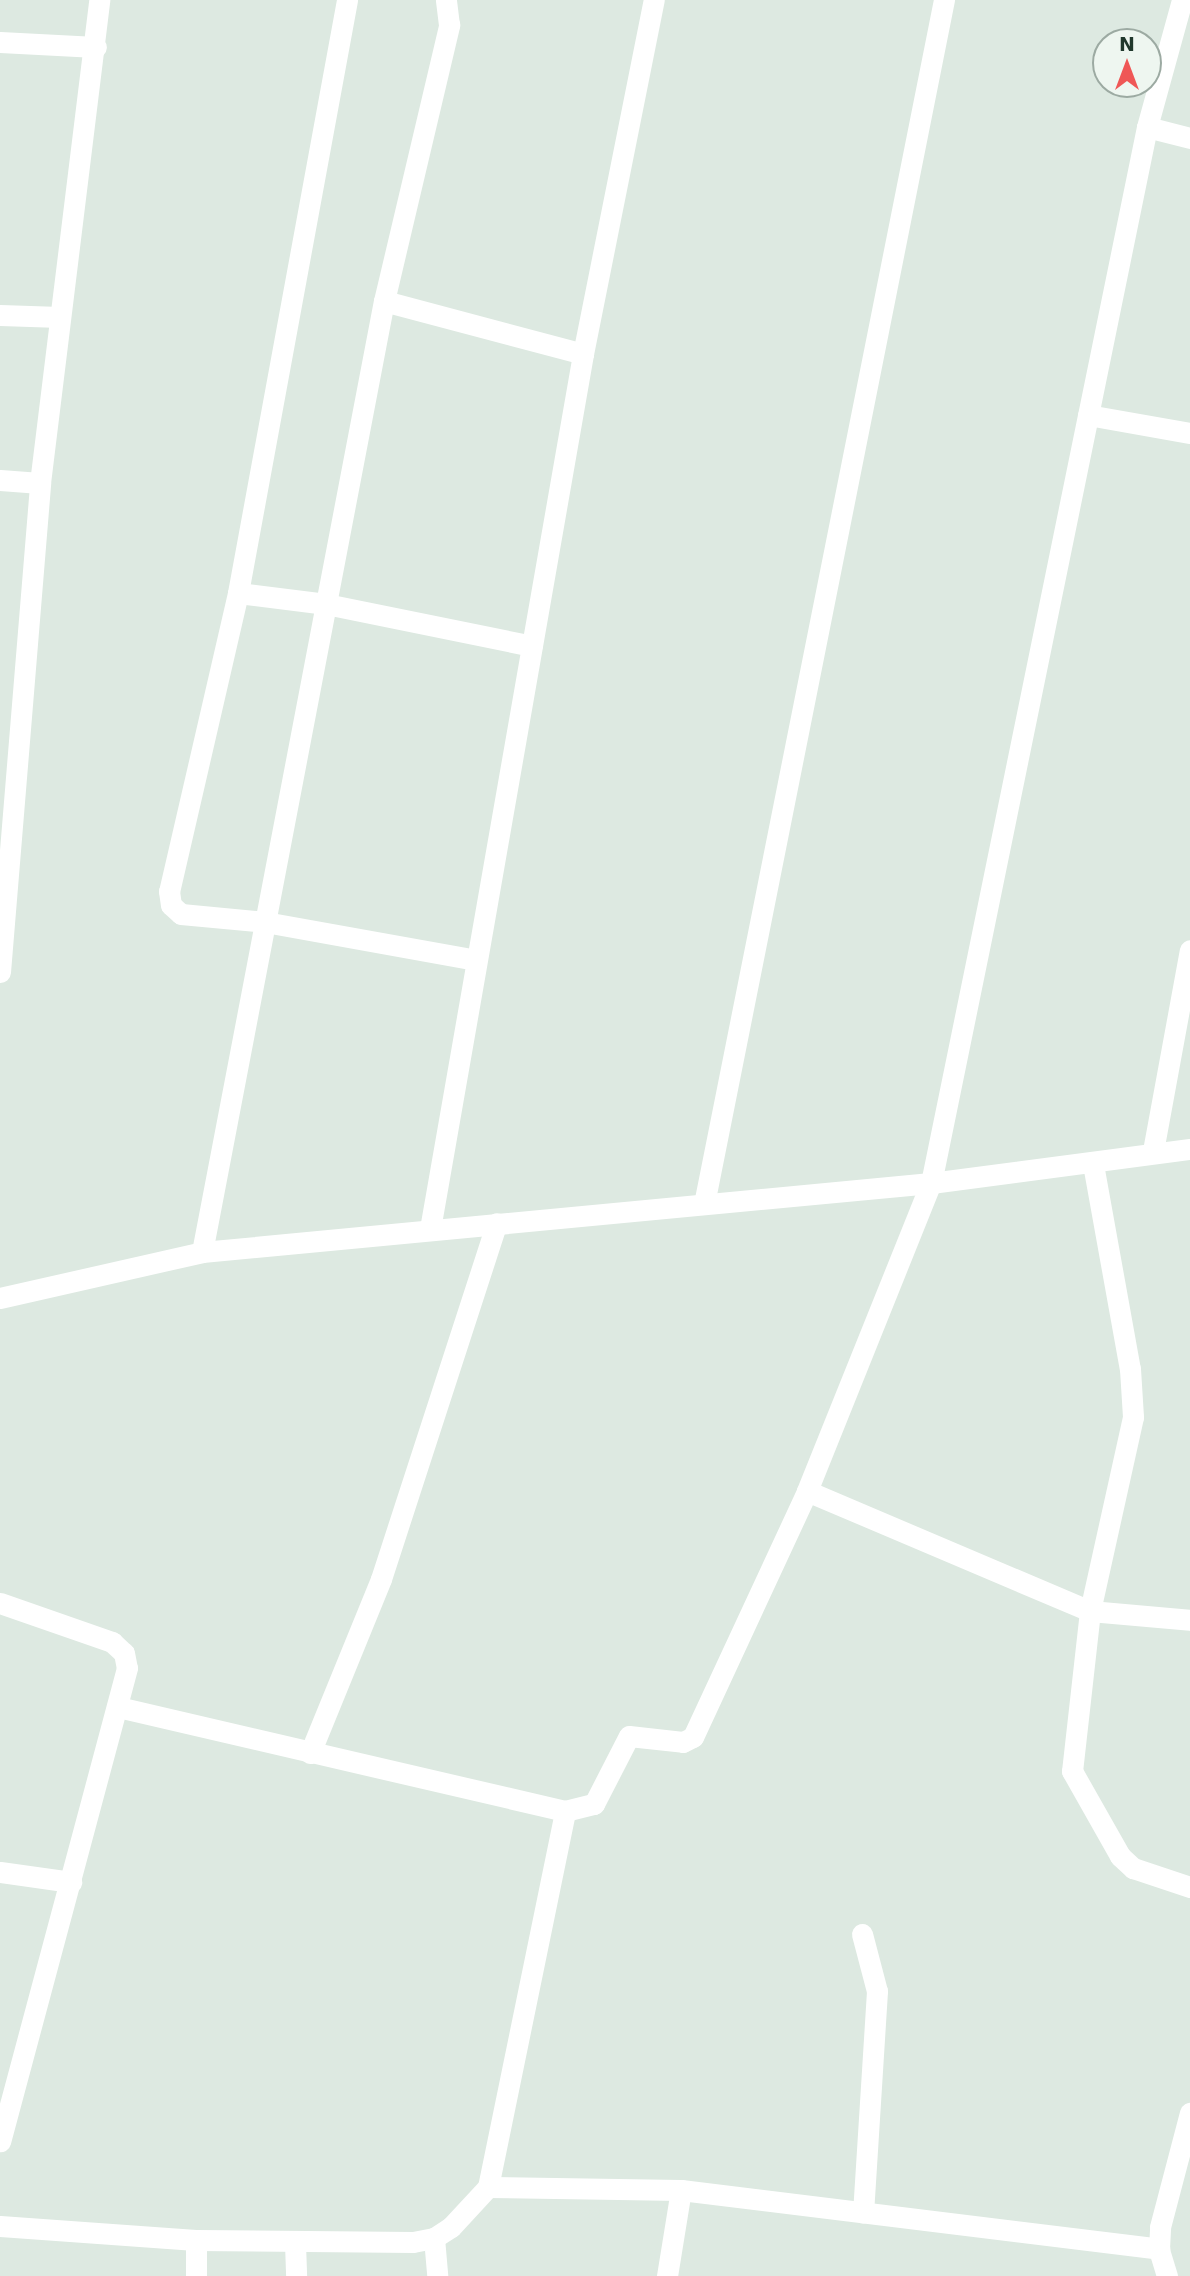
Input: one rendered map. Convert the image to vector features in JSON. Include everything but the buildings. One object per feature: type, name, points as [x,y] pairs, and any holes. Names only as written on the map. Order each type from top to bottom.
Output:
[{"type":"street","points":[[0,972],[40,483],[96,47],[99,0]]},
{"type":"street","points":[[347,0],[238,593],[169,891],[171,905],[181,914],[265,922],[476,960]]},
{"type":"street","points":[[202,1252],[384,301],[449,25],[446,0]]},
{"type":"street","points":[[430,1228],[583,354],[654,0]]},
{"type":"street","points":[[704,1203],[944,0]]},
{"type":"street","points":[[117,1707],[565,1811],[594,1804],[629,1736],[683,1742],[693,1737],[807,1491],[931,1183],[1147,127],[1182,0]]},
{"type":"street","points":[[0,42],[96,47]]},
{"type":"street","points":[[1147,127],[1190,138]]},
{"type":"street","points":[[384,301],[583,354]]},
{"type":"street","points":[[0,315],[60,317]]},
{"type":"street","points":[[1088,415],[1190,433]]},
{"type":"street","points":[[0,480],[40,483]]},
{"type":"street","points":[[238,593],[326,604],[532,646]]},
{"type":"street","points":[[1153,1151],[1190,950]]},
{"type":"street","points":[[0,1298],[202,1252],[430,1228],[931,1183],[1093,1164],[1153,1151],[1190,1149]]},
{"type":"street","points":[[1093,1164],[1133,1392],[1133,1417],[1090,1611],[1072,1771],[1120,1856],[1133,1868],[1190,1887]]},
{"type":"street","points":[[310,1753],[381,1579],[497,1223]]},
{"type":"street","points":[[807,1491],[1090,1611],[1190,1620]]},
{"type":"street","points":[[0,1603],[111,1642],[124,1653],[127,1668],[0,2141]]},
{"type":"street","points":[[0,2226],[196,2240],[295,2243],[434,2238],[488,2187],[565,1811]]},
{"type":"street","points":[[0,1872],[71,1882]]},
{"type":"street","points":[[862,1934],[877,1992],[863,2213]]},
{"type":"street","points":[[1167,2276],[1159,2249],[1190,2113]]},
{"type":"street","points":[[488,2187],[681,2190],[1159,2249]]},
{"type":"street","points":[[667,2276],[681,2190]]},
{"type":"street","points":[[434,2238],[437,2276]]},
{"type":"street","points":[[196,2240],[196,2276]]},
{"type":"street","points":[[295,2243],[296,2276]]}]
